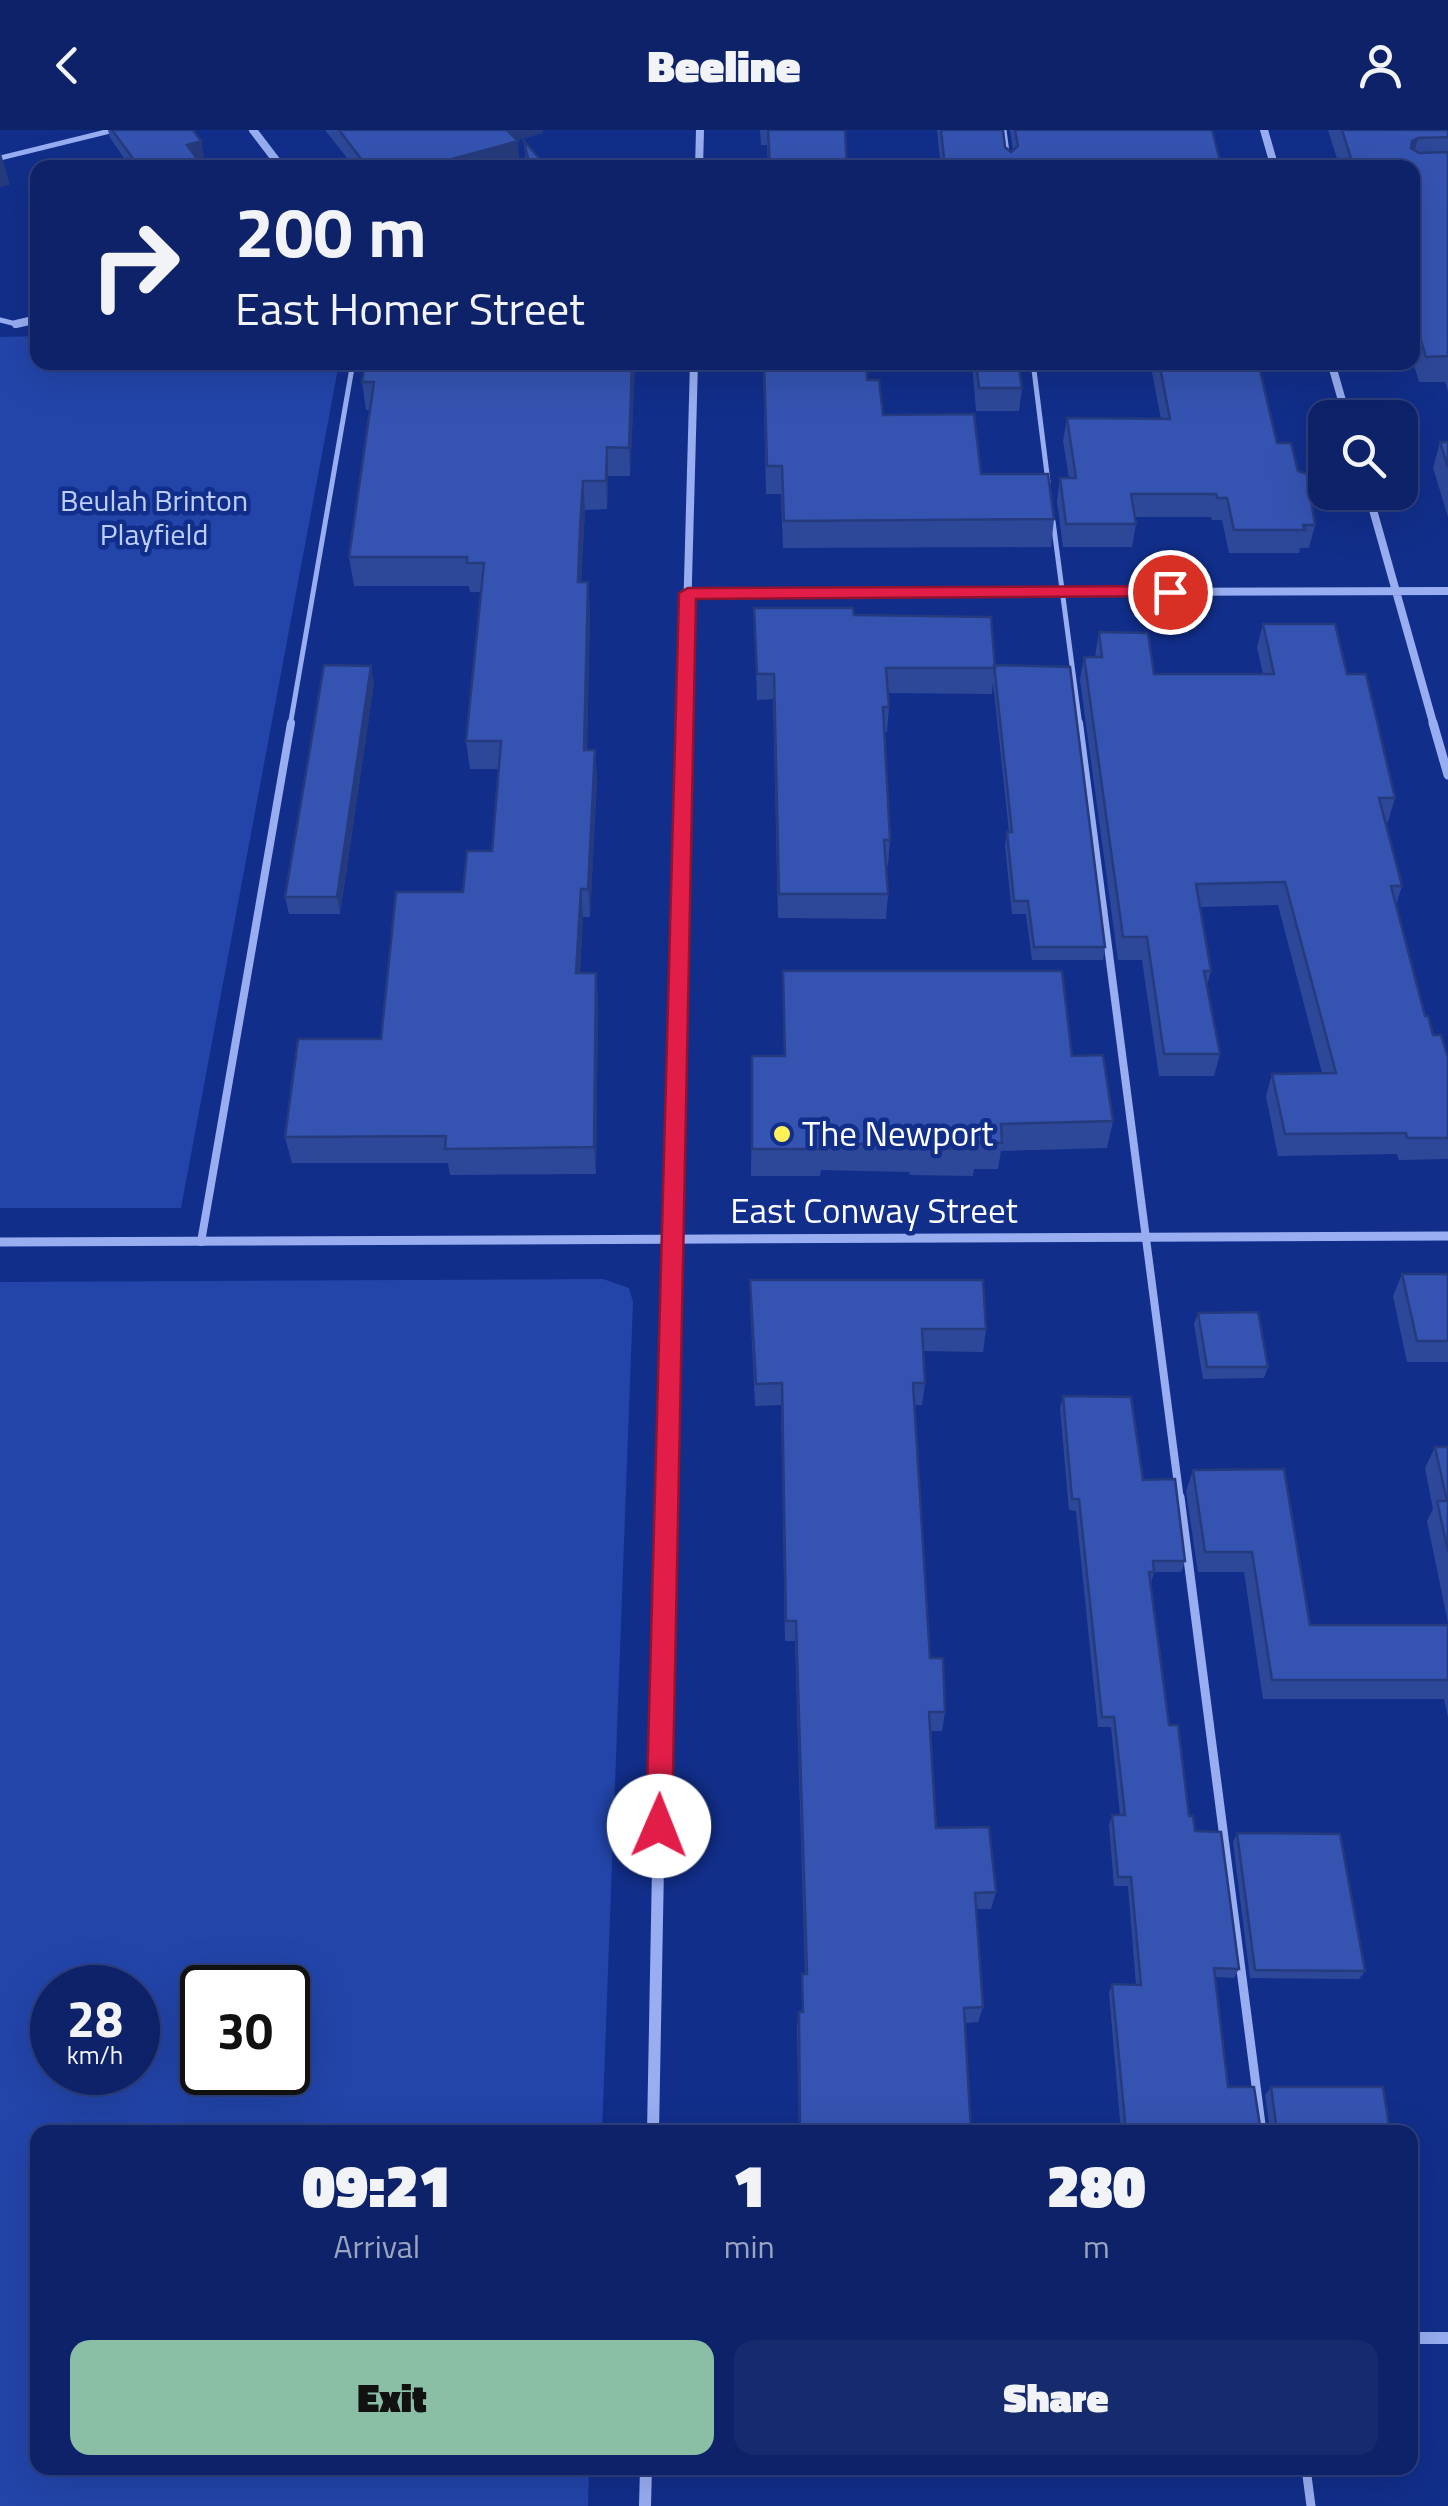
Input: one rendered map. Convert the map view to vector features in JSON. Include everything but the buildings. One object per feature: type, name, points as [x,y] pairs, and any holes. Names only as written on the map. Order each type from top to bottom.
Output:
[{"type":"street","points":[[253,130],[276,160]]},
{"type":"street","points":[[699,160],[700,130]]},
{"type":"street","points":[[1264,130],[1273,160]]},
{"type":"street","points":[[16,324],[30,321]]},
{"type":"street","points":[[653,2125],[670,1240],[694,370]]},
{"type":"street","points":[[1333,370],[1341,400]]},
{"type":"street","points":[[1373,510],[1448,775]]},
{"type":"street","points":[[688,593],[1448,591]]},
{"type":"street","name":"East Conway Street","points":[[0,1242],[1448,1236]]},
{"type":"street","points":[[1418,2338],[1448,2338]]},
{"type":"street","points":[[645,2506],[646,2475]]},
{"type":"lane","points":[[0,158],[114,130]]},
{"type":"lane","points":[[1004,130],[1008,160]]},
{"type":"lane","points":[[0,320],[16,324]]},
{"type":"lane","points":[[0,328],[16,324]]},
{"type":"lane","points":[[201,1242],[352,370]]},
{"type":"lane","points":[[1034,370],[1050,500]]},
{"type":"lane","points":[[1052,519],[1261,2125]]},
{"type":"lane","points":[[1307,2475],[1311,2506]]},
{"type":"green space","name":"Beulah Brinton Playfield","points":[[30,336],[30,370],[338,370],[181,1208],[0,1208],[0,337]]},
{"type":"green space","points":[[603,1279],[629,1288],[633,1302],[602,2125],[30,2125],[30,2475],[589,2475],[588,2506],[0,2506],[0,1282]]},
{"type":"place","name":"The Newport","points":[[782,1134]]},
{"type":"route","points":[[659,1826],[668,1290],[688,593],[1170,592]]}]
